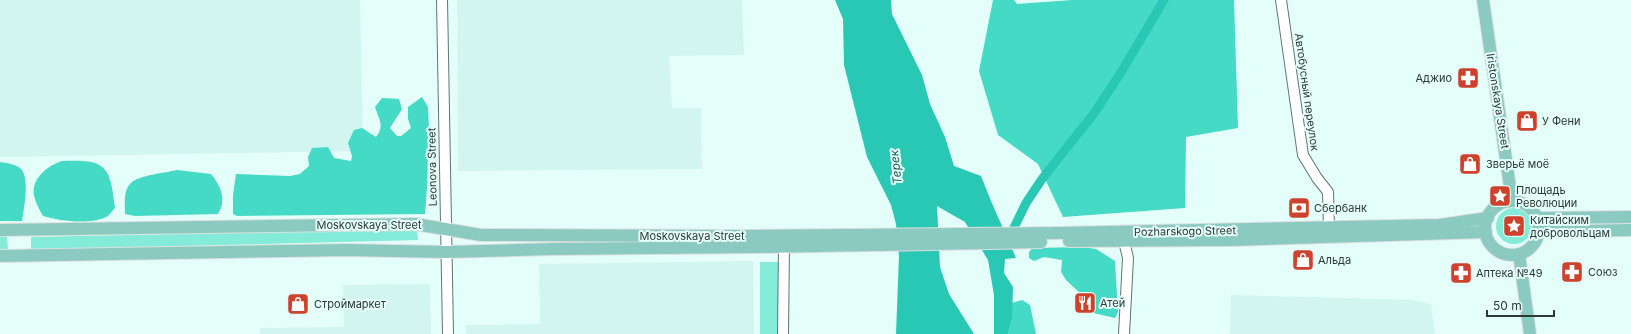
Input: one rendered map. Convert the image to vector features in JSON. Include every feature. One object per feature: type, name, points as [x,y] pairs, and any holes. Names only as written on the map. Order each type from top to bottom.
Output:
[{"type":"main road","name":"Iristonskaya Street","points":[[1483,0],[1512,201]]},
{"type":"main road","points":[[1512,201],[1520,202],[1528,206],[1537,218],[1539,232],[1532,246],[1519,254],[1510,255],[1494,248],[1489,241],[1486,232],[1488,218],[1493,209],[1502,203],[1512,201]]},
{"type":"main road","points":[[1537,218],[1631,217]]},
{"type":"main road","name":"Pozharskogo Street","points":[[881,239],[1059,237],[1440,225],[1488,218]]},
{"type":"main road","name":"Moskovskaya Street","points":[[0,230],[415,224],[481,235],[739,236],[881,239]]},
{"type":"main road","points":[[1539,232],[1631,230]]},
{"type":"main road","name":"Pozharskogo Street","points":[[1059,237],[1124,241],[1231,240],[1486,232]]},
{"type":"main road","name":"Moskovskaya Street","points":[[0,256],[346,250],[447,252],[784,246],[881,239]]},
{"type":"main road","points":[[1519,254],[1530,334]]},
{"type":"street","name":"Leonova Street","points":[[442,0],[448,334]]},
{"type":"street","name":"Автобусный переулок","points":[[1281,0],[1303,155],[1317,178],[1328,192],[1329,228]]},
{"type":"street","points":[[1124,241],[1128,258],[1124,334]]},
{"type":"street","points":[[784,246],[784,334]]},
{"type":"shaded area","points":[[0,0],[360,0],[363,151],[0,157]]},
{"type":"shaded area","points":[[457,0],[742,0],[744,55],[669,56],[672,108],[701,108],[702,169],[458,171]]},
{"type":"shaded area","points":[[993,0],[1014,0],[1017,4],[1072,0],[1234,0],[1238,128],[1186,137],[1185,208],[1063,217],[1038,164],[998,135],[979,71]]},
{"type":"shaded area","points":[[422,97],[428,107],[429,129],[425,214],[237,216],[233,214],[233,195],[236,174],[290,176],[300,174],[309,166],[308,157],[312,148],[328,147],[334,158],[351,161],[352,156],[348,143],[354,130],[362,128],[376,137],[379,133],[381,126],[375,107],[382,98],[399,99],[402,109],[390,128],[397,136],[401,136],[411,128],[408,119],[408,107]]},
{"type":"shaded area","points":[[62,161],[89,162],[104,168],[111,183],[115,208],[108,216],[83,222],[66,221],[43,216],[37,206],[35,198],[35,183],[42,173]]},
{"type":"shaded area","points":[[0,162],[16,166],[21,169],[24,174],[26,194],[22,221],[0,221]]},
{"type":"shaded area","points":[[177,170],[211,174],[218,183],[222,193],[222,204],[218,214],[135,216],[125,214],[126,193],[128,186],[131,183],[146,176]]},
{"type":"shaded area","points":[[1518,208],[1527,213],[1531,219],[1531,233],[1527,239],[1518,244],[1510,244],[1501,239],[1497,233],[1496,222],[1501,213],[1507,209]]},
{"type":"shaded area","points":[[417,229],[418,240],[31,250],[31,237]]},
{"type":"shaded area","points":[[0,235],[7,235],[8,251],[0,251]]},
{"type":"shaded area","points":[[1083,247],[1096,249],[1115,261],[1118,312],[1115,318],[1085,311],[1081,294],[1066,280],[1061,272],[1062,260],[1044,257],[1034,261],[1029,258],[1029,252],[1032,248]]},
{"type":"shaded area","points":[[753,261],[754,334],[466,334],[466,325],[540,324],[539,264]]},
{"type":"shaded area","points":[[760,262],[779,262],[779,334],[760,334]]},
{"type":"shaded area","points":[[430,284],[431,334],[260,334],[260,328],[344,327],[343,285]]},
{"type":"shaded area","points":[[1231,295],[1411,300],[1431,304],[1435,334],[1230,334]]},
{"type":"shaded area","points":[[1022,300],[1030,305],[1036,334],[1008,334],[1012,319],[1012,303]]},
{"type":"water","name":"Терек","points":[[835,0],[891,0],[892,14],[922,75],[930,104],[945,137],[954,166],[981,176],[1016,258],[1005,259],[1004,273],[1013,287],[1012,319],[1008,334],[994,334],[994,295],[988,260],[965,222],[937,206],[940,267],[949,294],[974,334],[896,334],[899,256],[896,224],[891,205],[867,157],[844,65],[843,19]]},
{"type":"waterway","points":[[1009,238],[1026,203],[1042,179],[1095,112],[1120,74],[1164,0]]},
{"type":"place","name":"Аджио","points":[[1468,78]]},
{"type":"place","name":"У Фени","points":[[1527,121]]},
{"type":"place","name":"Зверьё моё","points":[[1470,164]]},
{"type":"place","name":"Площадь Революции","points":[[1500,196]]},
{"type":"place","name":"Сбербанк","points":[[1299,208]]},
{"type":"place","name":"Китайским добровольцам","points":[[1514,226]]},
{"type":"place","name":"Альда","points":[[1303,260]]},
{"type":"place","name":"Союз","points":[[1572,272]]},
{"type":"place","name":"Аптека №49","points":[[1461,273]]},
{"type":"place","name":"Атей","points":[[1085,303]]},
{"type":"place","name":"Строймаркет","points":[[298,304]]}]
